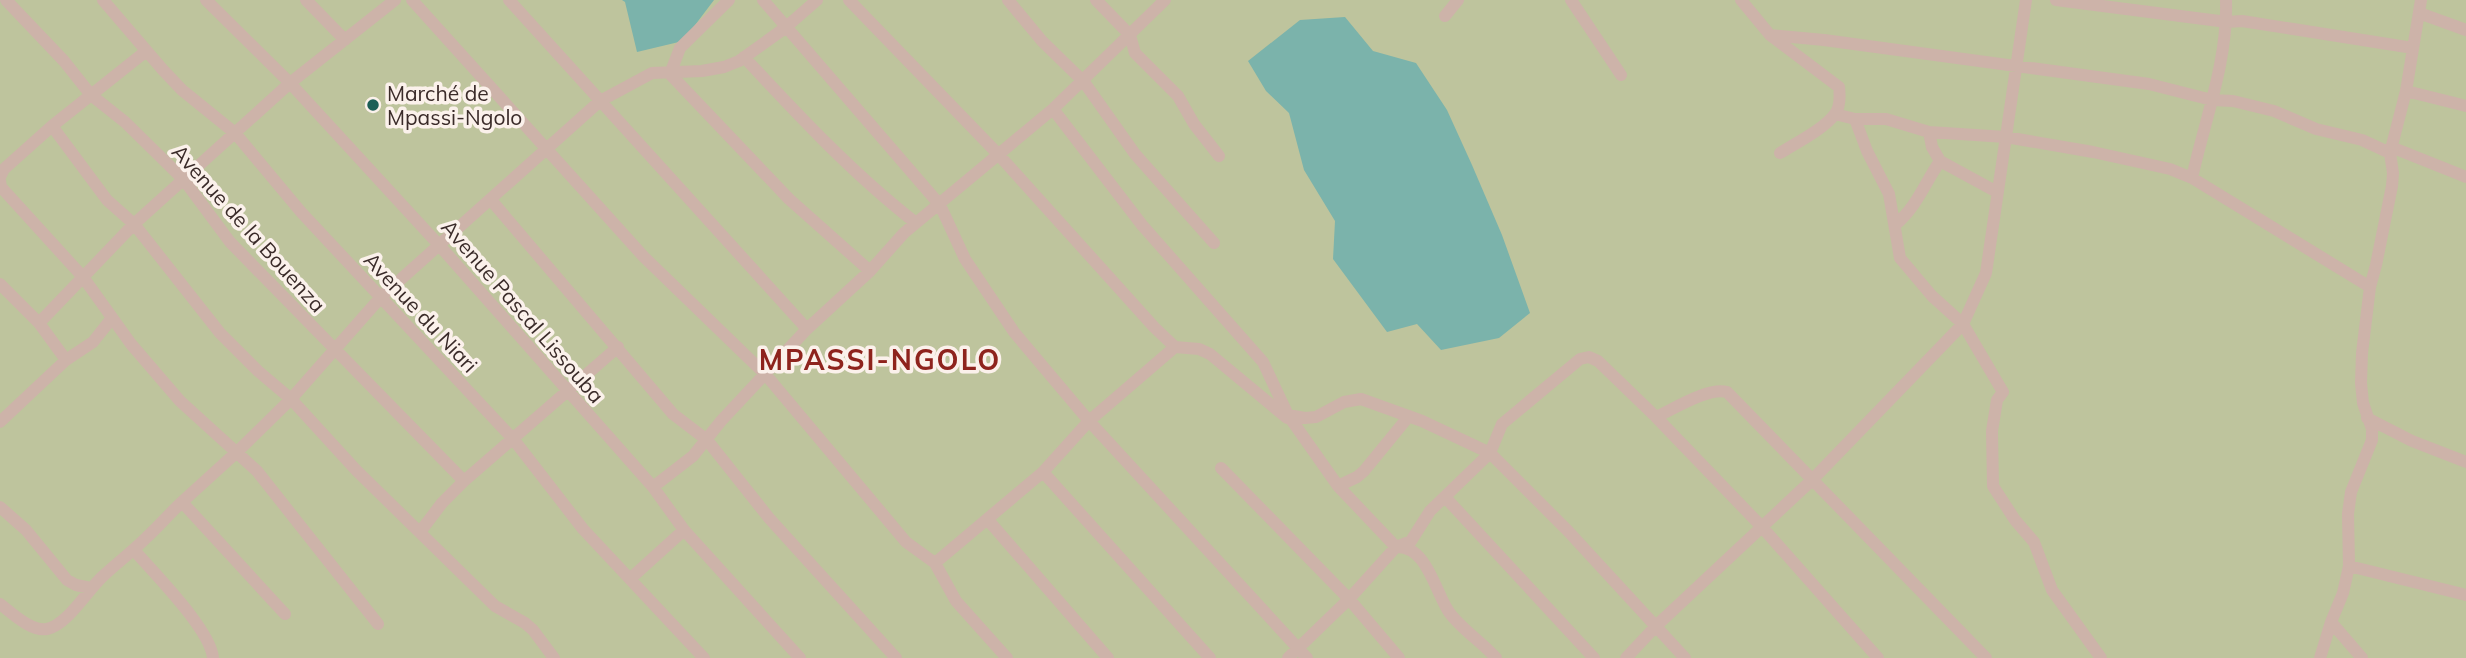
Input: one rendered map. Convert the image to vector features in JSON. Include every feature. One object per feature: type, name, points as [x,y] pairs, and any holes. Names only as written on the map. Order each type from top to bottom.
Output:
[{"type":"street","name":"Avenue de la Bouenza","points":[[6,0],[64,61],[91,94],[125,122],[184,180],[230,242],[464,481]]},
{"type":"street","name":"Avenue du Niari","points":[[103,0],[145,52],[182,90],[235,133],[301,212],[514,440],[583,528],[704,658]]},
{"type":"street","points":[[306,0],[345,40]]},
{"type":"street","points":[[39,323],[134,224],[290,83],[395,0]]},
{"type":"street","points":[[412,0],[644,257],[766,375],[906,542],[934,563],[956,601],[1007,658]]},
{"type":"street","points":[[509,0],[807,328]]},
{"type":"street","points":[[670,74],[680,48],[729,0]]},
{"type":"street","points":[[762,0],[940,205],[965,258],[1006,320],[1089,421],[1302,653]]},
{"type":"street","points":[[0,604],[17,618],[43,630],[61,622],[91,588],[291,399],[381,297],[491,200],[544,148],[600,101],[652,73],[670,74],[724,67],[744,57],[785,28],[817,0]]},
{"type":"street","points":[[849,0],[998,154],[1006,166],[1175,347],[1199,349],[1210,354],[1299,428]]},
{"type":"street","points":[[1008,0],[1042,41],[1084,82],[1135,154],[1214,243]]},
{"type":"street","points":[[1096,0],[1130,36],[1135,53],[1178,96],[1194,124],[1219,156]]},
{"type":"street","points":[[653,487],[680,468],[807,328],[870,271],[916,223],[1054,109],[1165,0]]},
{"type":"street","points":[[1445,16],[1458,0]]},
{"type":"street","points":[[1571,0],[1621,75]]},
{"type":"street","points":[[1741,0],[1770,35],[1839,87],[1840,95],[1835,114],[1810,135],[1780,153]]},
{"type":"street","points":[[1626,658],[1656,626],[1812,480],[1963,324],[1986,273],[2014,67],[2026,0]]},
{"type":"street","points":[[2056,0],[2227,22],[2242,21],[2413,48]]},
{"type":"street","points":[[2192,178],[2222,61],[2227,22],[2226,0]]},
{"type":"street","name":"Avenue Pascal Lissouba","points":[[212,2],[439,245],[653,487],[684,530],[800,658]]},
{"type":"street","points":[[2320,658],[2343,593],[2349,566],[2348,514],[2351,492],[2372,440],[2361,383],[2370,287],[2392,186],[2390,150],[2406,91],[2420,7],[2466,30]]},
{"type":"street","points":[[1770,35],[1844,42],[2126,80],[2212,100],[2233,101],[2274,111],[2316,129],[2362,140],[2466,177]]},
{"type":"street","points":[[145,52],[52,126],[4,169],[0,179],[1,187],[83,277],[112,318],[180,401],[237,452],[271,488],[378,624]]},
{"type":"street","points":[[744,57],[836,152],[884,198],[916,223]]},
{"type":"street","points":[[670,74],[789,199],[870,271]]},
{"type":"street","points":[[2406,91],[2466,106]]},
{"type":"street","points":[[1054,109],[1142,225],[1263,362],[1288,415],[1338,486],[1396,547],[1413,552],[1422,561],[1449,611],[1496,658]]},
{"type":"street","points":[[1835,114],[1855,119],[1885,119],[1929,132],[2006,137],[2169,169],[2192,178],[2370,287]]},
{"type":"street","points":[[1855,119],[1889,194],[1899,258],[1932,296],[1963,324],[2003,392],[1997,400],[1992,431],[1993,486],[2015,520],[2034,542],[2052,590],[2101,658]]},
{"type":"street","points":[[52,126],[107,200],[134,224],[220,333],[291,399],[356,470],[495,606],[533,630],[554,658]]},
{"type":"street","points":[[1929,132],[1932,147],[1940,161],[1997,192]]},
{"type":"street","points":[[1895,225],[1914,205],[1940,161]]},
{"type":"street","points":[[491,200],[673,414],[707,440],[769,517],[895,658]]},
{"type":"street","points":[[0,284],[39,323],[66,360]]},
{"type":"street","points":[[0,422],[66,360],[93,342],[112,318]]},
{"type":"street","points":[[420,532],[442,503],[464,481],[618,347]]},
{"type":"street","points":[[934,563],[1043,472],[1089,421],[1175,347]]},
{"type":"street","points":[[1288,658],[1302,653],[1396,547],[1411,541],[1430,512],[1490,453],[1502,424],[1580,359],[1589,357],[1598,361],[1656,417],[1762,527],[1878,658]]},
{"type":"street","points":[[1656,417],[1708,393],[1727,391],[1986,658]]},
{"type":"street","points":[[1288,415],[1316,417],[1352,399],[1361,399],[1409,416],[1490,453],[1568,531],[1685,658]]},
{"type":"street","points":[[1338,486],[1364,471],[1409,416]]},
{"type":"street","points":[[2367,417],[2412,441],[2466,462]]},
{"type":"street","points":[[1221,468],[1349,599],[1399,658]]},
{"type":"street","points":[[1043,472],[1210,658]]},
{"type":"street","points":[[1445,497],[1594,658]]},
{"type":"street","points":[[182,502],[285,614]]},
{"type":"street","points":[[0,507],[26,530],[67,580],[91,588]]},
{"type":"street","points":[[988,520],[1106,657]]},
{"type":"street","points":[[631,578],[684,530]]},
{"type":"street","points":[[134,550],[195,621],[211,646],[213,658]]},
{"type":"street","points":[[2349,566],[2466,595]]},
{"type":"street","points":[[2331,622],[2362,658]]},
{"type":"green space","points":[[0,0],[2466,0],[2466,658],[0,658]]},
{"type":"water","points":[[622,0],[714,0],[683,41],[637,52],[625,2]]},
{"type":"water","points":[[1345,17],[1373,51],[1416,63],[1447,110],[1502,235],[1530,313],[1499,338],[1441,350],[1417,324],[1387,332],[1333,259],[1335,221],[1304,170],[1289,113],[1266,91],[1248,61],[1300,20]]},
{"type":"place","name":"Marché de Mpassi-Ngolo","points":[[373,105]]},
{"type":"district","name":"MPASSI-NGOLO","points":[[880,359]]}]
